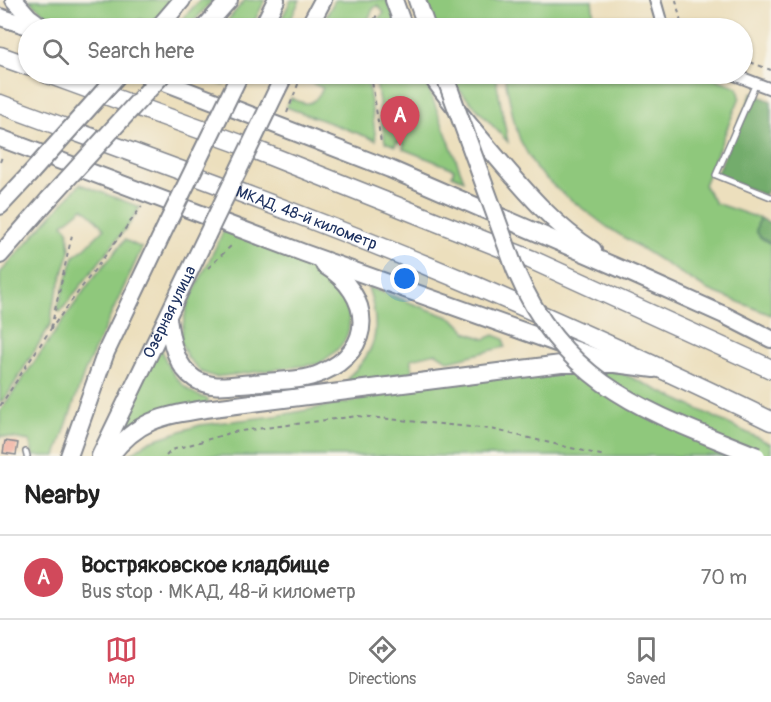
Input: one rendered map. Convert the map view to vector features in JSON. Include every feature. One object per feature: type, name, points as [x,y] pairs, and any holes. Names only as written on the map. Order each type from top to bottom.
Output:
[{"type":"highway","points":[[0,56],[18,62]]},
{"type":"highway","points":[[75,84],[243,145],[530,259],[771,369]]},
{"type":"highway","name":"МКАД, 48-й километр","points":[[0,104],[254,198],[476,286],[684,378],[771,421]]},
{"type":"main road","points":[[14,0],[30,18]]},
{"type":"main road","points":[[167,18],[182,0]]},
{"type":"main road","points":[[213,18],[229,0]]},
{"type":"main road","points":[[267,18],[276,0]]},
{"type":"main road","points":[[313,18],[323,0]]},
{"type":"main road","points":[[394,0],[401,18]]},
{"type":"main road","points":[[417,0],[423,18]]},
{"type":"main road","points":[[0,17],[18,23]]},
{"type":"main road","points":[[0,206],[110,84]]},
{"type":"main road","points":[[0,255],[154,84]]},
{"type":"main road","points":[[170,84],[368,159],[635,275],[771,339]]},
{"type":"main road","points":[[69,456],[106,352],[235,84]]},
{"type":"main road","name":"Озёрная улица","points":[[100,456],[277,90],[284,84]]},
{"type":"main road","points":[[437,84],[461,116],[533,200],[558,224],[587,246],[635,275]]},
{"type":"main road","points":[[448,84],[515,269],[525,291],[553,337],[592,375],[621,395],[655,414],[757,456]]},
{"type":"main road","points":[[2,144],[615,364]]},
{"type":"main road","points":[[168,319],[171,343],[179,361],[194,379],[210,385],[288,380],[318,375],[337,366],[352,351],[360,337],[362,317],[346,282],[331,269],[304,253]]},
{"type":"main road","points":[[110,456],[123,439],[150,420],[172,414],[561,364],[615,364],[654,369],[684,378]]},
{"type":"street","points":[[655,0],[660,18]]},
{"type":"street","points":[[753,82],[771,89]]},
{"type":"lane","points":[[756,83],[716,174],[771,198]]},
{"type":"path","points":[[676,0],[680,18]]},
{"type":"path","points":[[375,18],[378,12]]},
{"type":"path","points":[[753,64],[771,70]]},
{"type":"path","points":[[287,113],[292,84]]},
{"type":"path","points":[[372,84],[381,143]]},
{"type":"path","points":[[0,162],[2,144]]},
{"type":"path","points":[[0,406],[50,330],[144,203]]},
{"type":"path","points":[[50,330],[72,235]]},
{"type":"path","points":[[207,269],[238,239]]},
{"type":"path","points":[[166,456],[172,450],[233,432],[358,416],[491,429],[605,456]]},
{"type":"green space","points":[[29,0],[174,0],[158,18],[50,18]]},
{"type":"green space","points":[[200,0],[213,0],[197,18],[183,18]]},
{"type":"green space","points":[[245,0],[265,0],[256,18],[230,18]]},
{"type":"green space","points":[[291,0],[300,0],[291,18],[282,18]]},
{"type":"green space","points":[[335,0],[387,0],[395,18],[379,18],[384,13],[378,5],[369,18],[325,18]]},
{"type":"green space","points":[[423,0],[592,0],[594,18],[429,18]]},
{"type":"green space","points":[[314,84],[368,84],[376,140],[286,107],[291,98],[302,103],[310,103],[317,98],[323,88]]},
{"type":"green space","points":[[376,84],[427,84],[464,180],[452,175],[454,169],[403,149],[404,144],[397,142],[395,146],[385,142]]},
{"type":"green space","points":[[454,84],[497,84],[508,142]]},
{"type":"green space","points":[[506,84],[730,84],[738,87],[740,97],[704,185],[715,203],[759,218],[756,231],[761,238],[771,244],[771,315],[706,289],[607,227],[558,190],[536,169],[520,140]]},
{"type":"green space","points":[[752,93],[771,101],[771,187],[764,195],[716,175]]},
{"type":"green space","points":[[80,184],[140,207],[60,312],[57,309],[74,256],[104,229],[83,208],[63,224],[68,230],[70,251],[53,305],[51,324],[8,394],[0,403],[0,273]]},
{"type":"green space","points":[[759,218],[771,223],[771,244],[761,238],[756,231]]},
{"type":"green space","points":[[224,230],[300,259],[332,283],[343,298],[349,317],[348,333],[336,351],[318,364],[215,377],[201,372],[187,357],[180,340],[187,306]]},
{"type":"green space","points":[[125,240],[142,248],[84,373],[56,456],[33,456],[30,441],[1,436],[0,438],[0,411],[90,282]]},
{"type":"green space","points":[[368,287],[454,319],[468,333],[485,339],[494,335],[504,339],[505,347],[449,361],[436,353],[411,359],[412,372],[350,385],[348,377],[359,367],[366,356],[372,346],[374,336],[374,313]]},
{"type":"green space","points":[[160,342],[166,361],[176,378],[190,391],[208,399],[207,406],[116,438]]},
{"type":"green space","points":[[515,362],[594,366],[624,374],[771,444],[771,456],[127,456],[150,441],[200,425],[276,416],[379,396]]},
{"type":"building","points":[[5,441],[18,443],[16,455],[3,453]]},
{"type":"place","name":"Востряковское кладбище","points":[[400,146]]}]
